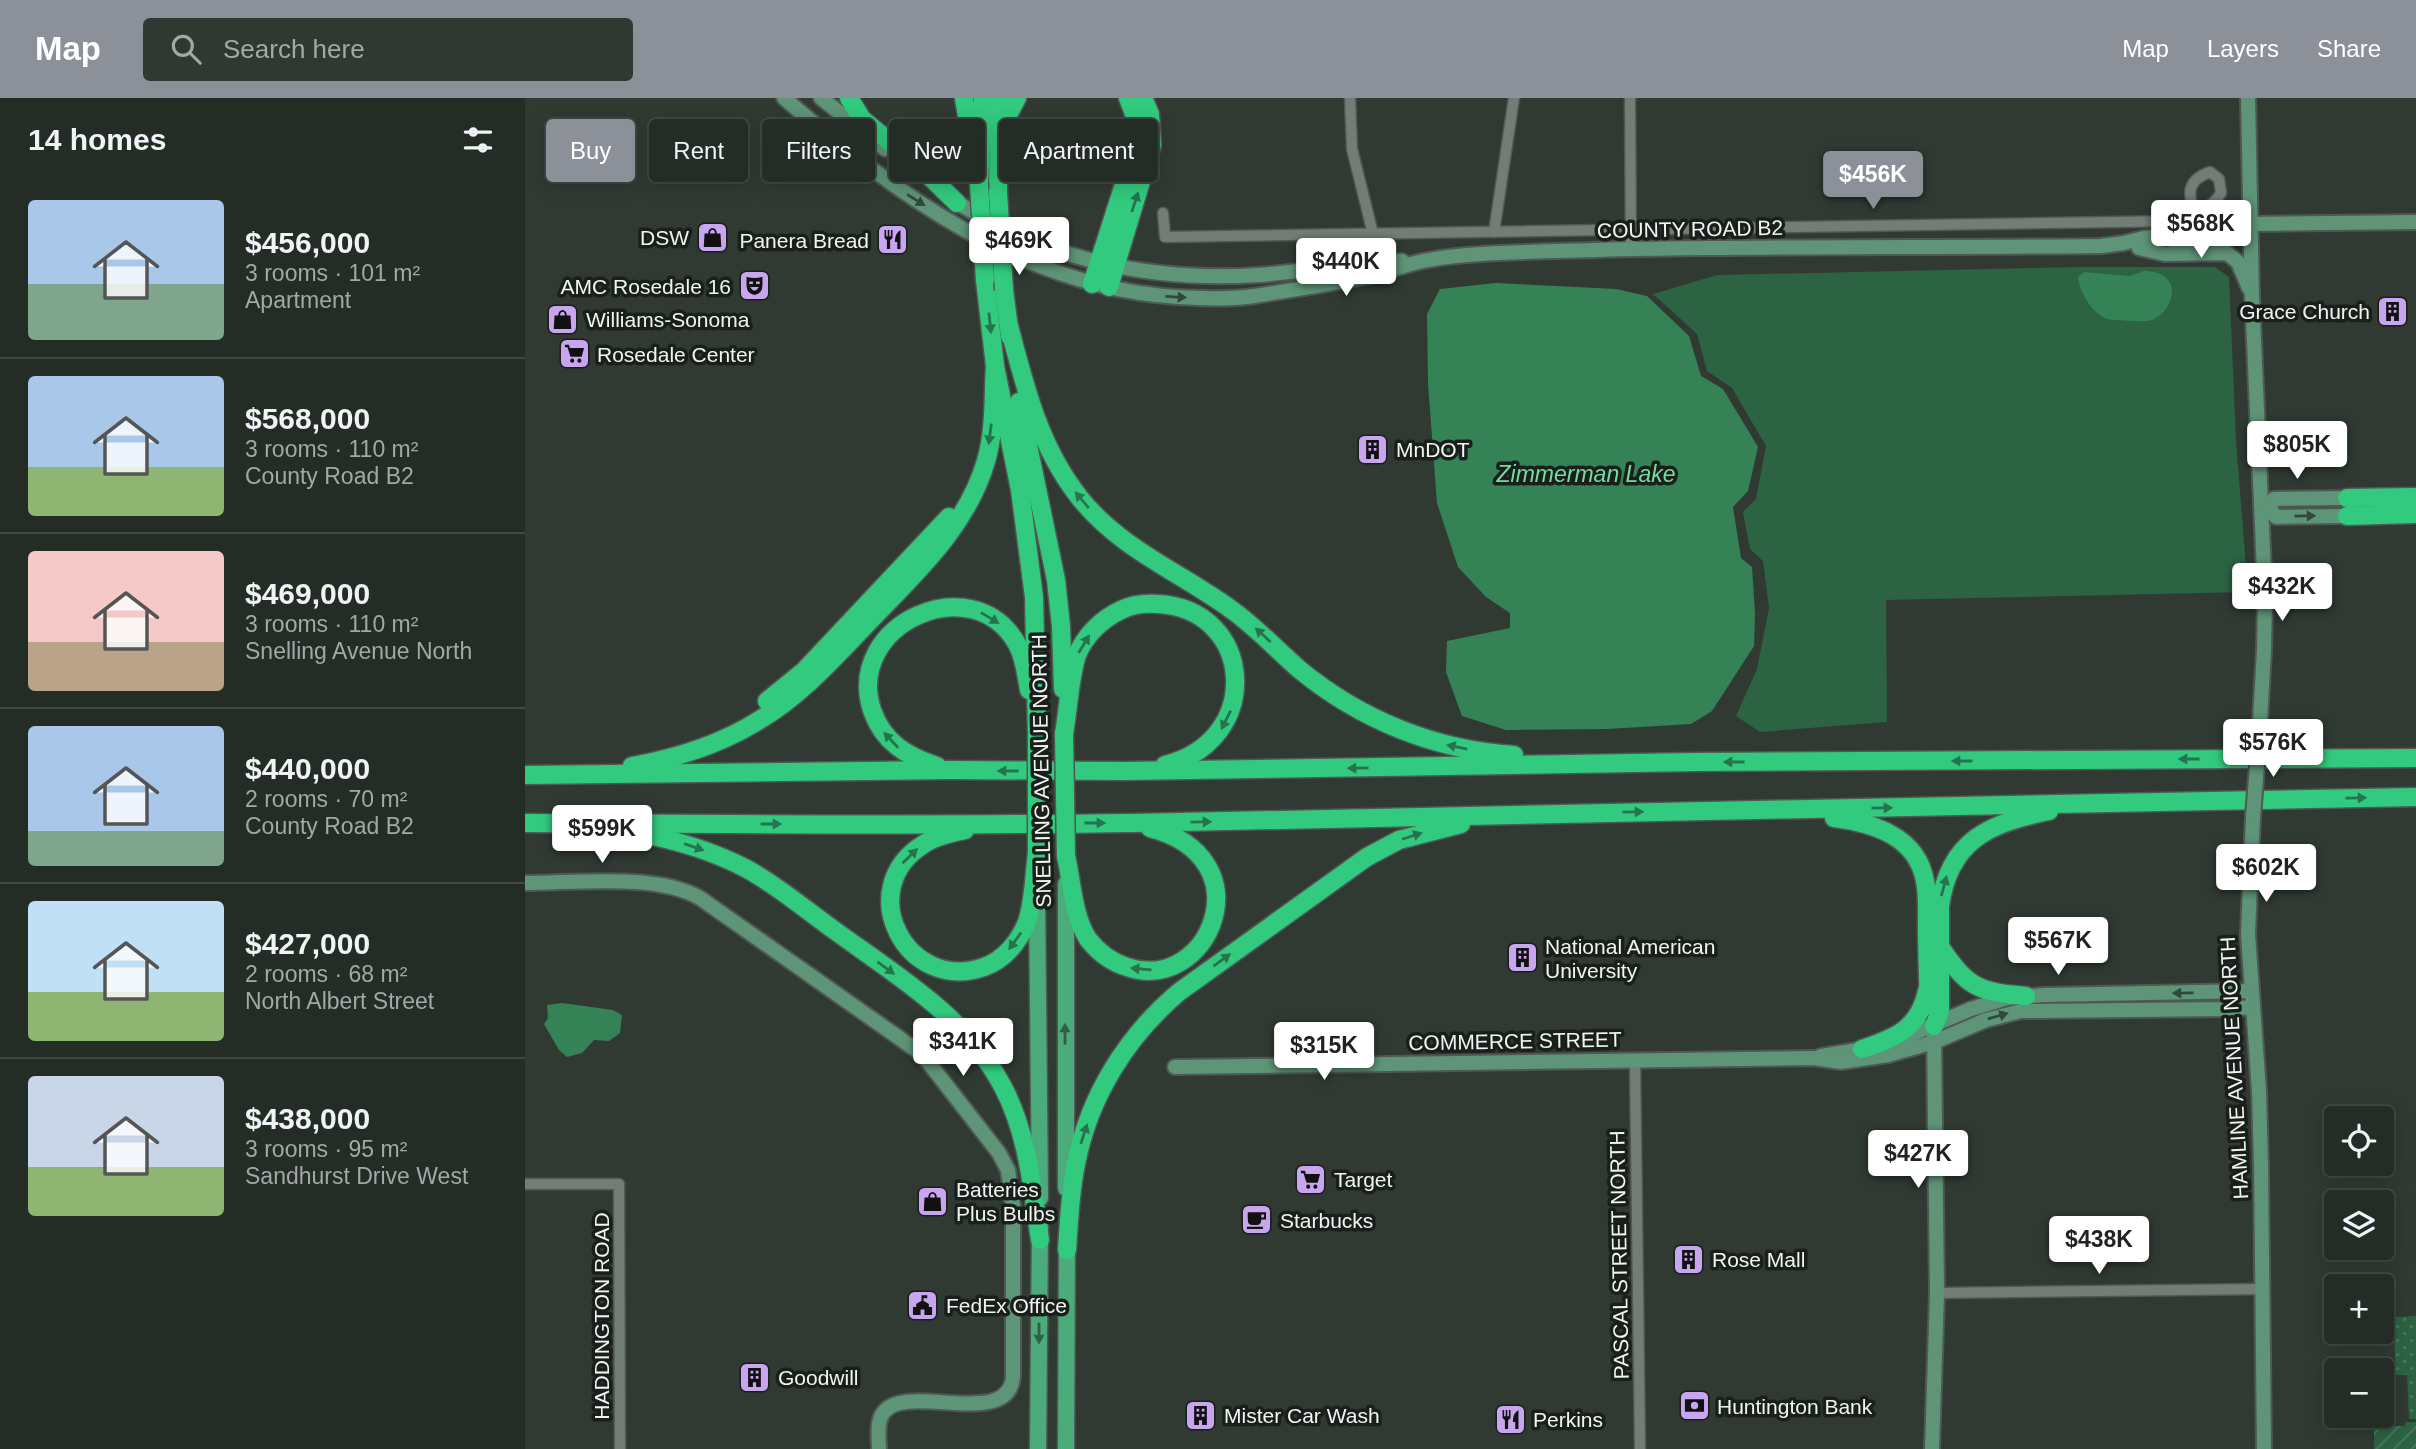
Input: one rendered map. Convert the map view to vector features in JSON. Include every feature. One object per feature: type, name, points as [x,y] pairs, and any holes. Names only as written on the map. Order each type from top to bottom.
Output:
[{"type":"highway","points":[[849,98],[862,119],[918,164],[957,202]]},
{"type":"highway","points":[[964,98],[972,148],[988,182]]},
{"type":"highway","name":"SNELLING AVENUE NORTH","points":[[983,98],[988,182],[1020,404],[1059,604],[1066,856]]},
{"type":"highway","name":"SNELLING AVENUE NORTH","points":[[999,98],[988,182],[985,280],[995,366],[1020,490],[1034,597],[1037,853]]},
{"type":"highway","points":[[988,182],[1008,115],[1017,98]]},
{"type":"highway","points":[[1107,265],[1138,141],[1138,124],[1128,98]]},
{"type":"highway","points":[[1100,285],[1152,145],[1150,114],[1143,98]]},
{"type":"highway","points":[[1009,326],[1034,418],[1063,476],[1080,498],[1120,538],[1232,610],[1300,670],[1343,701],[1403,731],[1448,746],[1476,751],[1546,758],[1696,762]]},
{"type":"highway","points":[[534,775],[621,768],[683,754],[737,733],[768,715],[804,688],[937,550],[960,519],[974,492],[988,451],[995,366]]},
{"type":"highway","points":[[2347,507],[2416,497]]},
{"type":"highway","points":[[2347,507],[2416,514]]},
{"type":"highway","points":[[1064,734],[1077,656],[1091,632],[1103,621],[1125,608],[1139,604],[1167,604],[1182,607],[1195,614],[1208,622],[1230,655],[1236,684],[1231,712],[1217,736],[1194,755],[1173,763],[1126,771]]},
{"type":"highway","points":[[950,770],[913,759],[902,752],[883,733],[871,705],[869,686],[875,657],[890,634],[911,617],[940,609],[966,608],[1001,625],[1018,646],[1024,661],[1037,734]]},
{"type":"highway","points":[[534,775],[2416,756]]},
{"type":"highway","points":[[525,823],[1133,823],[2416,797]]},
{"type":"highway","points":[[1934,1034],[1940,1012],[1940,906],[1942,889],[1954,861],[1972,840],[1985,831],[2014,819],[2081,805],[2116,801]]},
{"type":"highway","points":[[1765,811],[1854,820],[1872,825],[1890,832],[1912,852],[1926,882],[1929,1014],[1934,1034]]},
{"type":"highway","points":[[1067,1250],[1076,1163],[1093,1108],[1127,1045],[1163,1005],[1308,898],[1399,840],[1445,827],[1565,813]]},
{"type":"highway","points":[[580,823],[678,842],[718,855],[746,869],[942,1010],[976,1044],[991,1066],[1015,1113],[1028,1162],[1040,1240]]},
{"type":"highway","points":[[1066,856],[1081,925],[1096,948],[1107,957],[1132,969],[1154,970],[1179,962],[1190,955],[1210,930],[1216,900],[1213,877],[1199,854],[1179,837],[1133,823]]},
{"type":"highway","points":[[1007,824],[940,836],[922,845],[905,859],[892,884],[890,906],[898,935],[910,951],[933,966],[951,971],[982,968],[1003,956],[1013,947],[1026,924],[1037,853]]},
{"type":"highway","points":[[1941,948],[1955,969],[1978,987],[1991,993],[2026,996]]},
{"type":"highway","points":[[1862,1049],[1904,1032],[1920,1012],[1928,984]]},
{"type":"main road","name":"SNELLING AVENUE NORTH","points":[[1037,853],[1040,1240],[1038,1449]]},
{"type":"main road","name":"SNELLING AVENUE NORTH","points":[[1066,856],[1066,1449]]},
{"type":"street","points":[[794,104],[819,98]]},
{"type":"street","name":"COUNTY ROAD B2","points":[[819,98],[932,186],[957,202],[1020,236],[1067,255],[1153,274],[1217,276],[1271,274],[1373,261],[1424,261]]},
{"type":"street","points":[[1350,98],[1352,149],[1373,234]]},
{"type":"street","points":[[1494,232],[1514,98]]},
{"type":"street","points":[[1630,98],[1631,250]]},
{"type":"street","name":"HAMLINE AVENUE NORTH","points":[[2248,98],[2252,295],[2264,508],[2265,650],[2249,900],[2251,991],[2259,1091],[2264,1449]]},
{"type":"street","name":"COUNTY ROAD B2","points":[[794,104],[891,184],[969,233],[1053,272],[1100,285],[1153,295],[1252,297],[1368,276],[1424,261],[1472,254],[2190,245],[2230,234],[2251,224],[2416,222]]},
{"type":"street","points":[[1163,213],[1165,237],[2179,221],[2197,215]]},
{"type":"street","points":[[2131,246],[2165,254],[2231,255],[2238,262],[2252,295]]},
{"type":"street","points":[[2264,508],[2276,517],[2347,507]]},
{"type":"street","points":[[525,883],[647,883],[675,886],[700,898],[922,1054],[988,1137],[1008,1170],[1013,1206],[1013,1377],[1010,1389],[1005,1396],[990,1402],[906,1403],[888,1407],[881,1417],[879,1449]]},
{"type":"street","name":"COMMERCE STREET","points":[[1175,1067],[1813,1058],[1841,1062],[1888,1055],[1934,1034],[1989,1003],[2026,996],[2251,991]]},
{"type":"street","name":"COMMERCE STREET","points":[[1813,1058],[1908,1037],[1934,1034],[2021,1011],[2252,1007]]},
{"type":"street","points":[[1932,1449],[1937,1293],[1934,1034]]},
{"type":"street","name":"PASCAL STREET NORTH","points":[[1636,1060],[1640,1449]]},
{"type":"street","name":"HADDINGTON ROAD","points":[[525,1184],[619,1184],[621,1449]]},
{"type":"street","points":[[1937,1293],[2263,1289]]},
{"type":"shaded area","points":[[2080,267],[2215,267],[2229,277],[2236,441],[2248,592],[1886,600],[1887,722],[1760,732],[1736,716],[1757,669],[1769,608],[1763,561],[1750,549],[1743,512],[1756,499],[1766,446],[1732,388],[1707,371],[1697,334],[1653,294],[1717,275]]},
{"type":"shaded area","points":[[2416,1316],[2416,1419],[2409,1419],[2407,1375],[2396,1375],[2394,1317]]},
{"type":"shaded area","points":[[2406,1422],[2416,1422],[2416,1449],[2374,1449],[2374,1428],[2405,1426]]},
{"type":"water","points":[[2144,271],[2165,277],[2172,291],[2167,308],[2147,321],[2113,320],[2097,313],[2081,290],[2078,277],[2084,272],[2129,276]]},
{"type":"water","name":"Zimmerman Lake","points":[[1496,283],[1616,289],[1647,296],[1689,336],[1701,376],[1723,389],[1758,447],[1748,491],[1733,507],[1741,558],[1752,567],[1754,646],[1712,711],[1691,724],[1607,729],[1506,730],[1462,716],[1446,672],[1447,641],[1510,628],[1510,613],[1486,597],[1458,567],[1437,503],[1428,384],[1427,314],[1440,289]]},
{"type":"water","points":[[562,1003],[613,1010],[622,1015],[620,1033],[609,1041],[594,1040],[582,1053],[567,1057],[559,1050],[544,1024],[548,1018],[547,1005]]},
{"type":"place","name":"DSW","points":[[712,237]]},
{"type":"place","name":"Panera Bread","points":[[892,240]]},
{"type":"place","name":"AMC Rosedale 16","points":[[754,286]]},
{"type":"place","name":"Grace Church","points":[[2393,311]]},
{"type":"place","name":"Williams-Sonoma","points":[[563,319]]},
{"type":"place","name":"Rosedale Center","points":[[574,354]]},
{"type":"place","name":"MnDOT","points":[[1373,449]]},
{"type":"place","name":"National American University","points":[[1522,958]]},
{"type":"place","name":"Target","points":[[1311,1179]]},
{"type":"place","name":"Batteries Plus Bulbs","points":[[933,1201]]},
{"type":"place","name":"Starbucks","points":[[1257,1220]]},
{"type":"place","name":"Rose Mall","points":[[1689,1259]]},
{"type":"place","name":"FedEx Office","points":[[923,1305]]},
{"type":"place","name":"Goodwill","points":[[755,1377]]},
{"type":"place","name":"Huntington Bank","points":[[1694,1406]]},
{"type":"place","name":"Mister Car Wash","points":[[1201,1415]]},
{"type":"place","name":"Perkins","points":[[1510,1419]]}]
